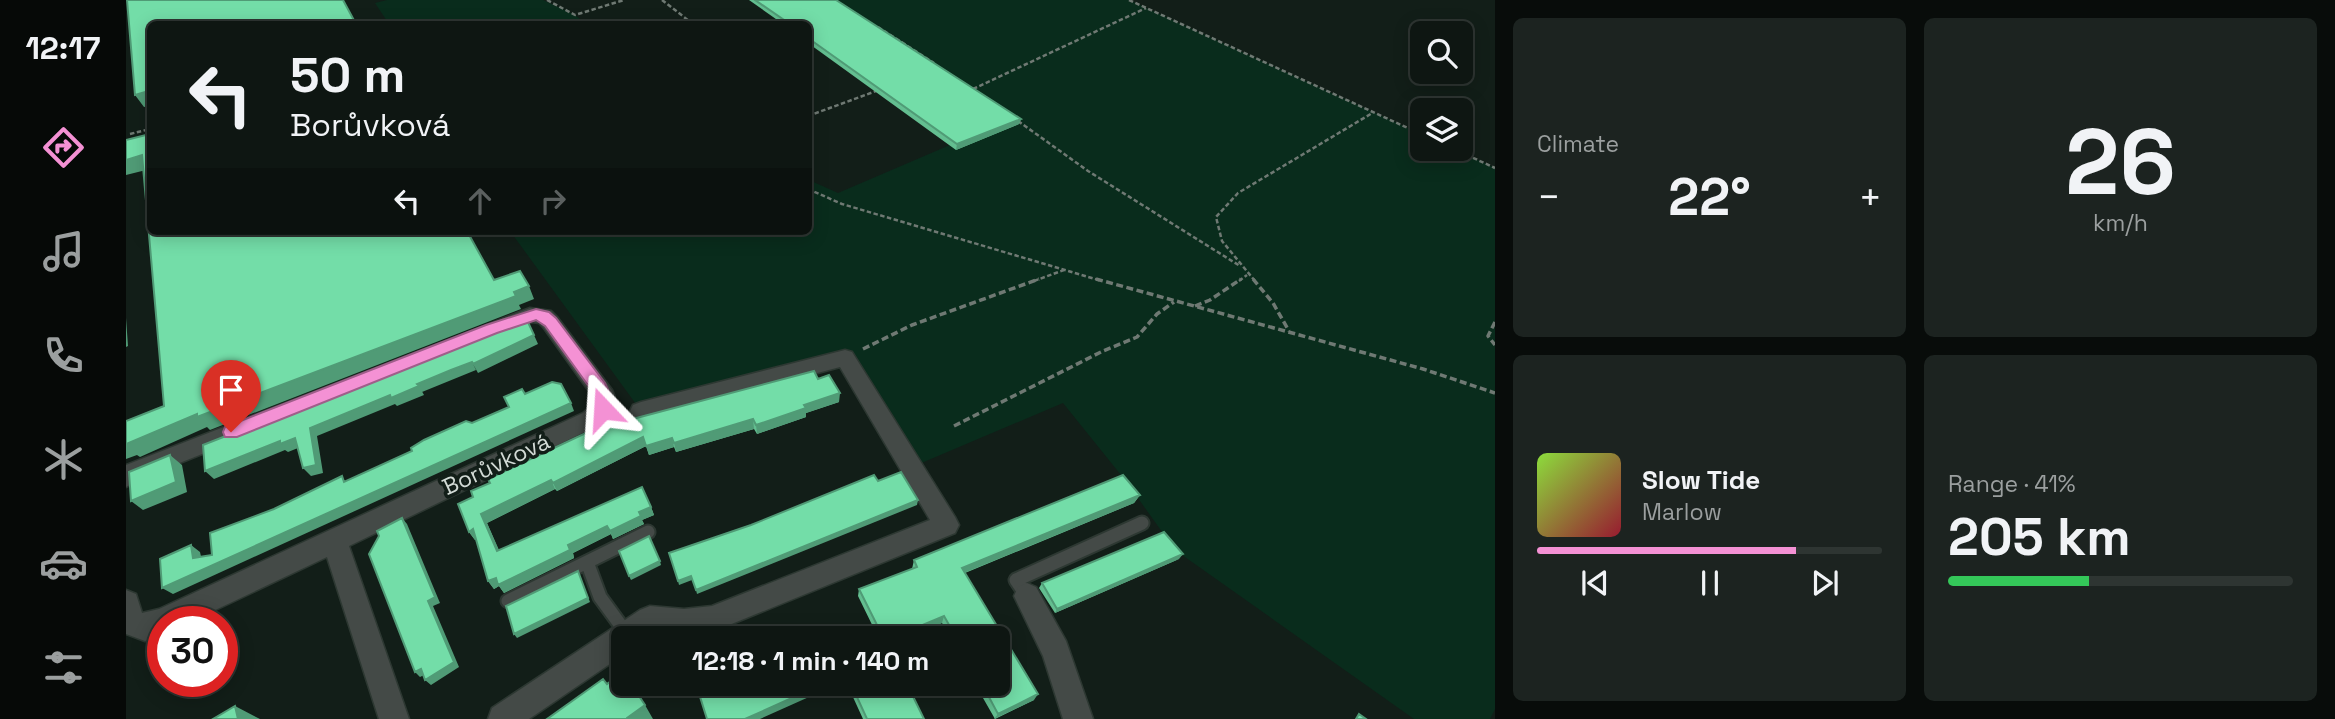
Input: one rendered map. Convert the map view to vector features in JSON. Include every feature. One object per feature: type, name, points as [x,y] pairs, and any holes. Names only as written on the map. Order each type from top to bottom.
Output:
[{"type":"street","name":"Borůvková","points":[[126,477],[144,467],[514,320],[536,314],[547,318],[602,392],[605,404],[600,412],[585,422],[195,606]]},
{"type":"street","points":[[641,411],[845,358],[946,525],[712,619],[650,626]]},
{"type":"street","points":[[334,540],[394,719]]},
{"type":"street","points":[[1027,596],[1056,650],[1078,719]]},
{"type":"street","name":"Borůvková","points":[[126,603],[129,617],[134,624],[147,625]]},
{"type":"street","points":[[503,719],[611,645]]},
{"type":"lane","points":[[1027,596],[1016,580],[1142,523]]},
{"type":"lane","points":[[508,601],[648,532]]},
{"type":"lane","points":[[586,562],[600,597],[637,626]]},
{"type":"path","points":[[547,0],[575,15],[624,0]]},
{"type":"path","points":[[662,0],[689,21]]},
{"type":"path","points":[[1129,0],[1410,129]]},
{"type":"path","points":[[983,96],[973,89],[1146,8]]},
{"type":"path","points":[[876,26],[940,68]]},
{"type":"path","points":[[812,115],[887,87]]},
{"type":"path","points":[[1291,333],[1273,303],[1247,275],[1222,241],[1216,218],[1238,193],[1374,112]]},
{"type":"path","points":[[1013,118],[1088,171],[1240,266]]},
{"type":"path","points":[[130,134],[147,130]]},
{"type":"path","points":[[1473,158],[1495,168]]},
{"type":"path","points":[[812,191],[842,204],[1174,302],[1423,369],[1495,393]]},
{"type":"path","points":[[845,358],[912,324],[1066,270]]},
{"type":"path","points":[[1194,307],[1210,300],[1247,275]]},
{"type":"path","points":[[954,426],[1103,351],[1137,337],[1157,314],[1174,302]]},
{"type":"path","points":[[1495,322],[1488,336],[1495,345]]},
{"type":"green space","points":[[387,0],[543,0],[582,21],[387,21],[375,3]]},
{"type":"green space","points":[[835,0],[1129,0],[1410,129],[1410,161],[1473,161],[1473,158],[1495,168],[1495,709],[1490,719],[1414,719],[1175,550],[1125,480],[1063,403],[912,467],[845,358],[641,411],[513,235],[812,235],[812,181],[838,193],[1013,118],[928,59]]},
{"type":"building","points":[[127,0],[343,0],[354,21],[147,21],[147,109],[145,92],[135,95]]},
{"type":"building","points":[[755,0],[836,0],[1021,119],[957,144],[812,41],[812,21],[786,21]]},
{"type":"building","points":[[147,135],[147,212],[142,155],[126,160],[126,140]]},
{"type":"building","points":[[149,235],[469,235],[494,280],[520,271],[529,286],[514,292],[516,296],[197,417],[197,414],[126,444],[126,421],[164,406]]},
{"type":"building","points":[[526,318],[534,335],[473,364],[472,362],[451,370],[391,398],[390,395],[310,428],[316,465],[303,468],[295,438],[280,444],[280,441],[205,471],[203,445]]},
{"type":"building","points":[[814,371],[818,379],[829,375],[840,393],[756,425],[753,419],[674,443],[672,438],[646,446],[643,437],[553,483],[551,480],[481,514],[497,551],[642,487],[651,507],[639,512],[641,516],[610,531],[607,526],[568,545],[570,550],[498,585],[496,578],[488,581],[473,529],[469,532],[458,504],[473,497],[471,491],[490,483],[488,479],[622,416],[625,421]]},
{"type":"building","points":[[552,382],[561,384],[571,403],[162,588],[160,559],[191,545],[193,558],[212,555],[210,533],[274,509],[342,476],[344,482],[412,451],[411,448],[424,440],[466,421],[472,423],[509,407],[504,397],[522,389],[525,394]]},
{"type":"building","points":[[170,455],[176,482],[131,501],[129,472]]},
{"type":"building","points":[[901,472],[918,500],[696,590],[691,576],[678,581],[669,553],[751,525],[874,475],[878,481]]},
{"type":"building","points":[[1123,475],[1140,495],[962,568],[997,626],[950,626],[944,616],[920,626],[878,626],[859,589],[917,567],[914,560]]},
{"type":"building","points":[[402,518],[435,597],[428,601],[454,662],[425,680],[421,669],[415,672],[369,554],[379,536],[377,531]]},
{"type":"building","points":[[1164,532],[1183,554],[1057,609],[1042,583]]},
{"type":"building","points":[[649,536],[660,561],[629,576],[619,551]]},
{"type":"building","points":[[578,571],[588,598],[514,634],[506,606]]},
{"type":"building","points":[[1010,648],[1038,694],[998,714],[988,696],[1010,696]]},
{"type":"building","points":[[603,679],[607,684],[611,681],[611,696],[639,696],[645,705],[627,719],[547,719]]},
{"type":"building","points":[[700,696],[796,696],[745,719],[707,719]]},
{"type":"building","points":[[856,696],[913,696],[924,719],[867,719]]},
{"type":"building","points":[[235,706],[238,719],[213,719]]},
{"type":"route","points":[[231,432],[525,316],[536,314],[544,316],[550,322],[602,392],[605,400],[603,409]]}]
